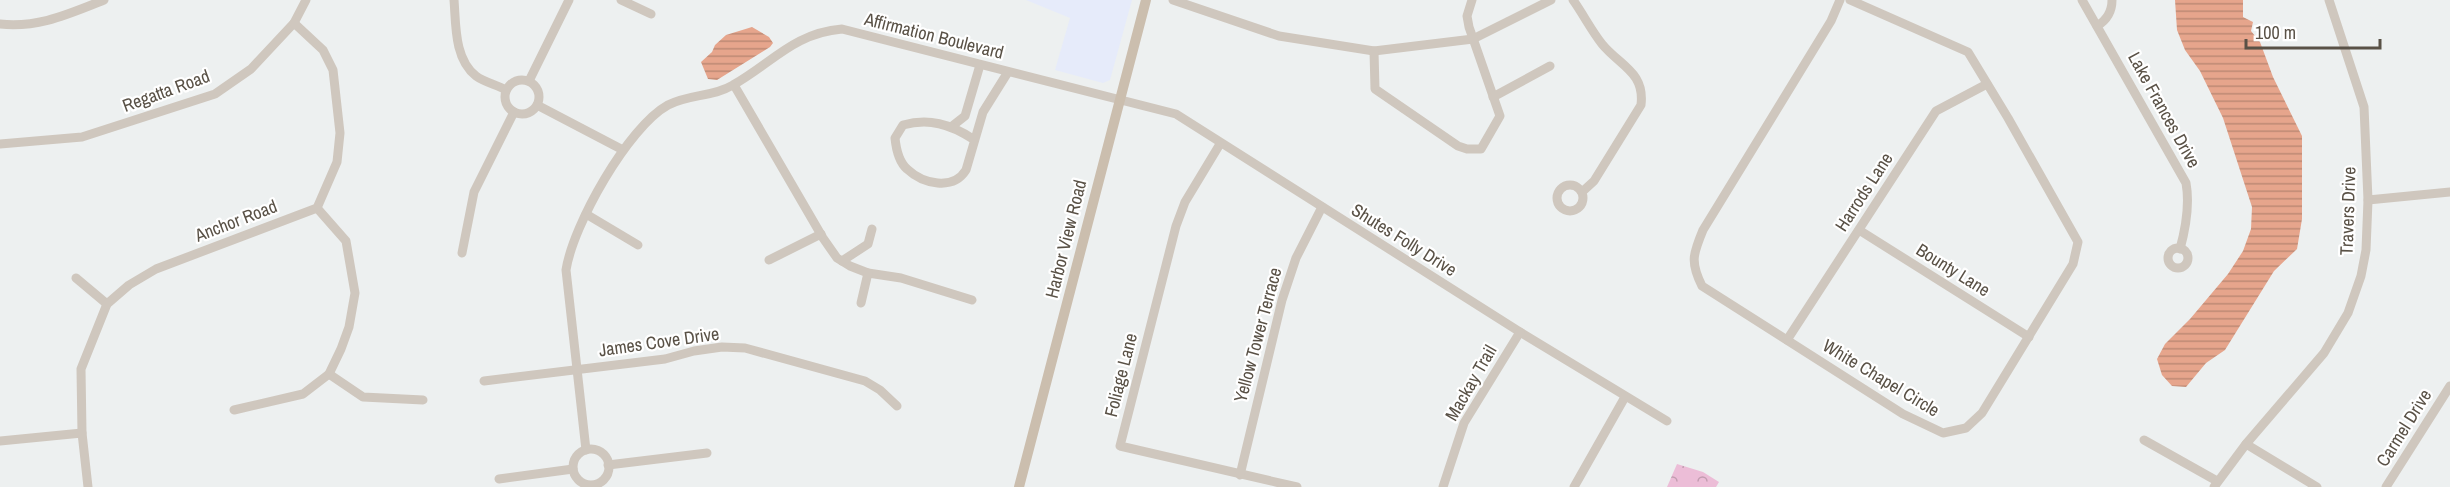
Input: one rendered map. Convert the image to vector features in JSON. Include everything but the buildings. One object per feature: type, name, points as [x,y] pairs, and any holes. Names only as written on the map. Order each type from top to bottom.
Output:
[{"type":"main road","name":"Harbor View Road","points":[[1019,487],[1146,0]]},
{"type":"street","points":[[0,24],[18,26],[41,23],[104,0]]},
{"type":"street","name":"Regatta Road","points":[[0,144],[82,137],[215,94],[250,69],[294,23],[306,0]]},
{"type":"street","points":[[454,0],[458,41],[468,66],[476,76],[506,90]]},
{"type":"street","points":[[529,81],[569,0]]},
{"type":"street","points":[[621,0],[651,14]]},
{"type":"street","points":[[1173,0],[1279,36],[1374,51],[1473,39],[1551,0]]},
{"type":"street","points":[[1374,51],[1376,89],[1458,146],[1467,149],[1481,149],[1500,116],[1467,15],[1472,0]]},
{"type":"street","points":[[1573,0],[1603,45],[1637,77],[1643,91],[1641,105],[1594,181],[1581,192]]},
{"type":"street","name":"White Chapel Circle","points":[[1840,0],[1832,21],[1703,230],[1694,251],[1694,269],[1702,286],[1903,414],[1943,433],[1966,428],[1982,413],[2073,264],[2078,242],[1968,52],[1850,0]]},
{"type":"street","name":"Lake Frances Drive","points":[[2082,0],[2186,183],[2187,222],[2180,249]]},
{"type":"street","points":[[2097,26],[2105,22],[2109,16],[2112,0]]},
{"type":"street","name":"Travers Drive","points":[[2215,484],[2324,353],[2348,313],[2361,276],[2366,250],[2368,200],[2364,107],[2329,0]]},
{"type":"street","points":[[234,410],[303,394],[329,374],[350,327],[355,293],[346,242],[317,208],[337,162],[340,133],[333,70],[322,50],[294,23]]},
{"type":"street","name":"Affirmation Boulevard","points":[[586,450],[566,270],[572,243],[623,150],[648,119],[664,107],[680,98],[721,92],[807,36],[842,29],[1118,101]]},
{"type":"street","points":[[951,127],[965,116],[980,65]]},
{"type":"street","points":[[1493,97],[1550,66]]},
{"type":"street","points":[[973,139],[951,127],[929,121],[903,125],[895,138],[897,151],[907,169],[928,181],[952,183],[961,178],[966,170],[973,139],[980,126],[983,112],[1008,72]]},
{"type":"street","points":[[519,80],[529,81],[538,91],[537,105],[527,114],[514,112],[506,102],[506,90],[509,85],[519,80]]},
{"type":"street","name":"Harrods Lane","points":[[1787,340],[1936,111],[1987,84]]},
{"type":"street","points":[[734,85],[837,258],[868,273],[901,278],[972,300]]},
{"type":"street","name":"Shutes Folly Drive","points":[[1118,101],[1176,114],[1520,333],[1667,421]]},
{"type":"street","points":[[537,105],[623,150]]},
{"type":"street","points":[[462,253],[474,192],[514,112]]},
{"type":"street","name":"Foliage Lane","points":[[1220,144],[1185,202],[1176,226],[1120,446],[1297,487]]},
{"type":"street","points":[[464,188],[474,192]]},
{"type":"street","points":[[2368,200],[2450,192]]},
{"type":"street","name":"Yellow Tower Terrace","points":[[1240,475],[1282,300],[1296,258],[1322,207]]},
{"type":"street","name":"Anchor Road","points":[[88,487],[82,433],[81,369],[107,304],[129,285],[156,269],[317,208]]},
{"type":"street","points":[[586,214],[638,245]]},
{"type":"street","points":[[842,261],[868,244],[872,229]]},
{"type":"street","name":"Bounty Lane","points":[[1859,230],[2029,337]]},
{"type":"street","points":[[770,260],[821,234]]},
{"type":"street","points":[[861,303],[868,273]]},
{"type":"street","points":[[76,278],[107,304]]},
{"type":"street","name":"Mackay Trail","points":[[1443,487],[1464,423],[1520,333]]},
{"type":"street","name":"James Cove Drive","points":[[484,381],[665,359],[694,351],[722,347],[745,348],[865,381],[880,390],[897,406]]},
{"type":"street","points":[[329,374],[363,397],[423,400]]},
{"type":"street","name":"Carmel Drive","points":[[2386,487],[2450,386]]},
{"type":"street","points":[[1574,487],[1625,397]]},
{"type":"street","points":[[0,441],[82,433]]},
{"type":"street","points":[[2144,440],[2215,484]]},
{"type":"street","points":[[2246,444],[2317,487]]},
{"type":"street","points":[[586,450],[595,450],[603,454],[608,465],[606,478],[599,484],[590,486],[582,483],[576,477],[573,469],[574,461],[586,450]]},
{"type":"street","points":[[608,465],[707,453]]},
{"type":"street","points":[[498,479],[573,469]]},
{"type":"shaded area","points":[[1026,0],[1132,0],[1110,80],[1103,83],[1055,70],[1070,18]]},
{"type":"shaded area","points":[[2175,0],[2243,0],[2243,17],[2253,22],[2251,31],[2260,42],[2273,77],[2302,136],[2302,219],[2297,249],[2274,271],[2225,350],[2206,363],[2186,387],[2172,386],[2162,375],[2157,359],[2165,344],[2190,319],[2228,274],[2243,251],[2251,229],[2252,207],[2223,118],[2200,71],[2185,50],[2177,30]]},
{"type":"shaded area","points":[[752,27],[769,37],[773,43],[770,47],[717,80],[708,79],[701,62],[712,52],[715,45],[726,35]]},
{"type":"green space","points":[[1677,464],[1703,472],[1719,482],[1716,487],[1667,487]]}]
